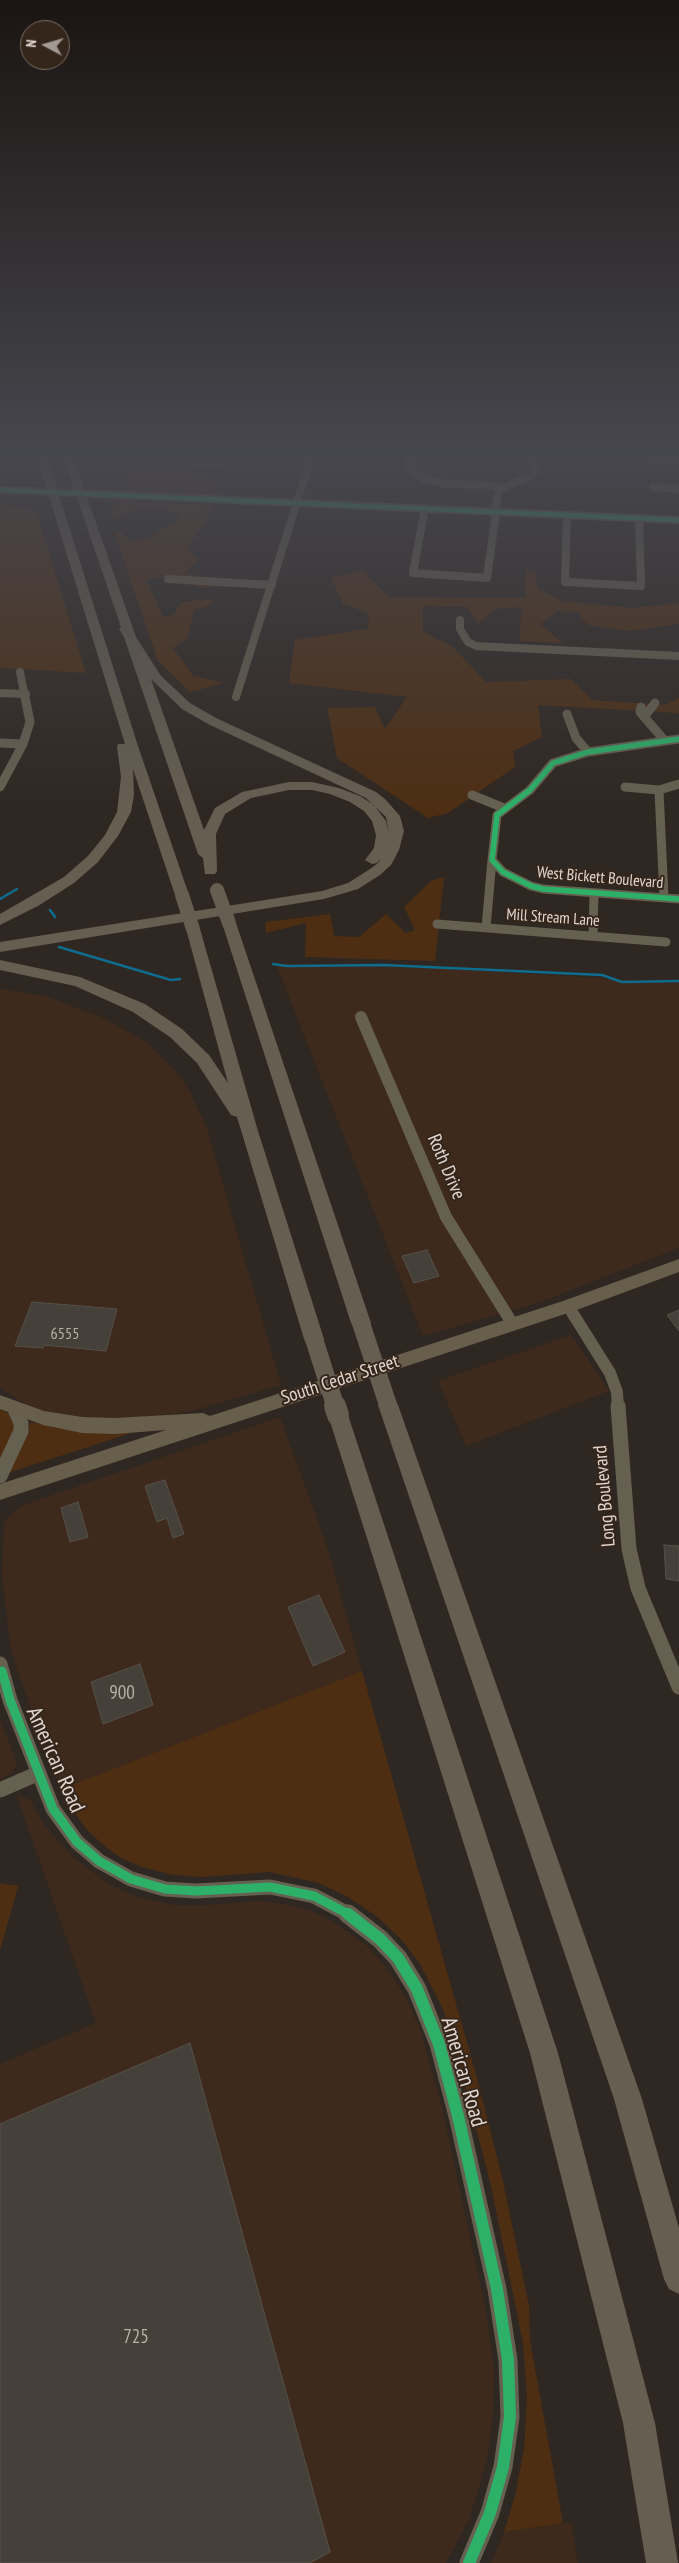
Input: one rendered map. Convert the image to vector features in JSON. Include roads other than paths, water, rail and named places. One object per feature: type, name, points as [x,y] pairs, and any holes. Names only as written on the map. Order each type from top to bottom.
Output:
[{"type":"highway","points":[[78,574],[193,929],[249,1131],[314,1339],[544,2053],[639,2423],[662,2563]]},
{"type":"highway","points":[[107,574],[217,890],[388,1405],[628,2099],[679,2279]]},
{"type":"highway","points":[[0,947],[324,895],[353,886],[375,872],[384,865],[392,850],[398,831],[393,816],[380,802],[371,795],[212,721],[186,706],[156,678],[126,629]]},
{"type":"highway","points":[[0,920],[41,899],[73,876],[100,851],[121,820],[126,803],[128,777],[107,665]]},
{"type":"highway","points":[[0,935],[334,882],[359,871],[373,860],[382,843],[382,826],[375,815],[364,804],[339,792],[300,786],[262,790],[231,803],[214,820],[209,834],[210,871]]},
{"type":"highway","points":[[0,965],[80,982],[119,997],[158,1020],[203,1059],[249,1131]]},
{"type":"main road","name":"South Cedar Street","points":[[0,1492],[568,1306],[679,1265]]},
{"type":"main road","points":[[8,1405],[56,1421],[91,1426],[227,1418]]},
{"type":"street","points":[[236,697],[275,574]]},
{"type":"street","points":[[422,574],[487,578],[488,574]]},
{"type":"street","points":[[565,574],[565,582],[641,586],[641,574]]},
{"type":"street","points":[[168,579],[272,585]]},
{"type":"street","points":[[460,620],[460,629],[468,642],[476,646],[679,656]]},
{"type":"street","points":[[0,787],[23,744],[30,722],[26,694],[20,672]]},
{"type":"street","points":[[0,693],[26,694]]},
{"type":"street","points":[[644,717],[655,703]]},
{"type":"street","points":[[641,707],[640,712],[666,741]]},
{"type":"street","points":[[567,714],[576,738],[588,752]]},
{"type":"street","points":[[486,928],[495,822],[504,808],[530,790],[553,764],[588,752],[679,739]]},
{"type":"street","points":[[0,743],[23,744]]},
{"type":"street","points":[[625,787],[659,790],[679,784]]},
{"type":"street","points":[[659,790],[664,898]]},
{"type":"street","points":[[472,795],[504,808]]},
{"type":"street","name":"West Bickett Boulevard","points":[[492,860],[503,872],[531,886],[594,894],[679,899]]},
{"type":"street","points":[[593,936],[594,894]]},
{"type":"street","name":"Mill Stream Lane","points":[[437,924],[666,942]]},
{"type":"street","name":"Roth Drive","points":[[361,1017],[446,1217],[512,1323]]},
{"type":"street","name":"Long Boulevard","points":[[568,1306],[610,1373],[617,1392],[629,1549],[638,1588],[679,1687]]},
{"type":"street","points":[[0,1476],[20,1432],[21,1423],[8,1405]]},
{"type":"street","name":"American Road","points":[[0,1664],[10,1700],[53,1808],[71,1834],[91,1854],[115,1871],[140,1882],[170,1889],[196,1891],[270,1887],[314,1896],[344,1911],[380,1939],[398,1958],[417,1989],[439,2044],[458,2116],[496,2282],[508,2360],[510,2410],[503,2468],[490,2513],[469,2563]]},
{"type":"street","points":[[0,1790],[39,1773]]},
{"type":"waterway","points":[[0,899],[17,889]]},
{"type":"waterway","points":[[50,910],[55,917]]},
{"type":"waterway","points":[[59,947],[171,980],[180,979]]},
{"type":"waterway","points":[[273,964],[287,966],[384,965],[602,975],[622,982],[679,981]]}]
